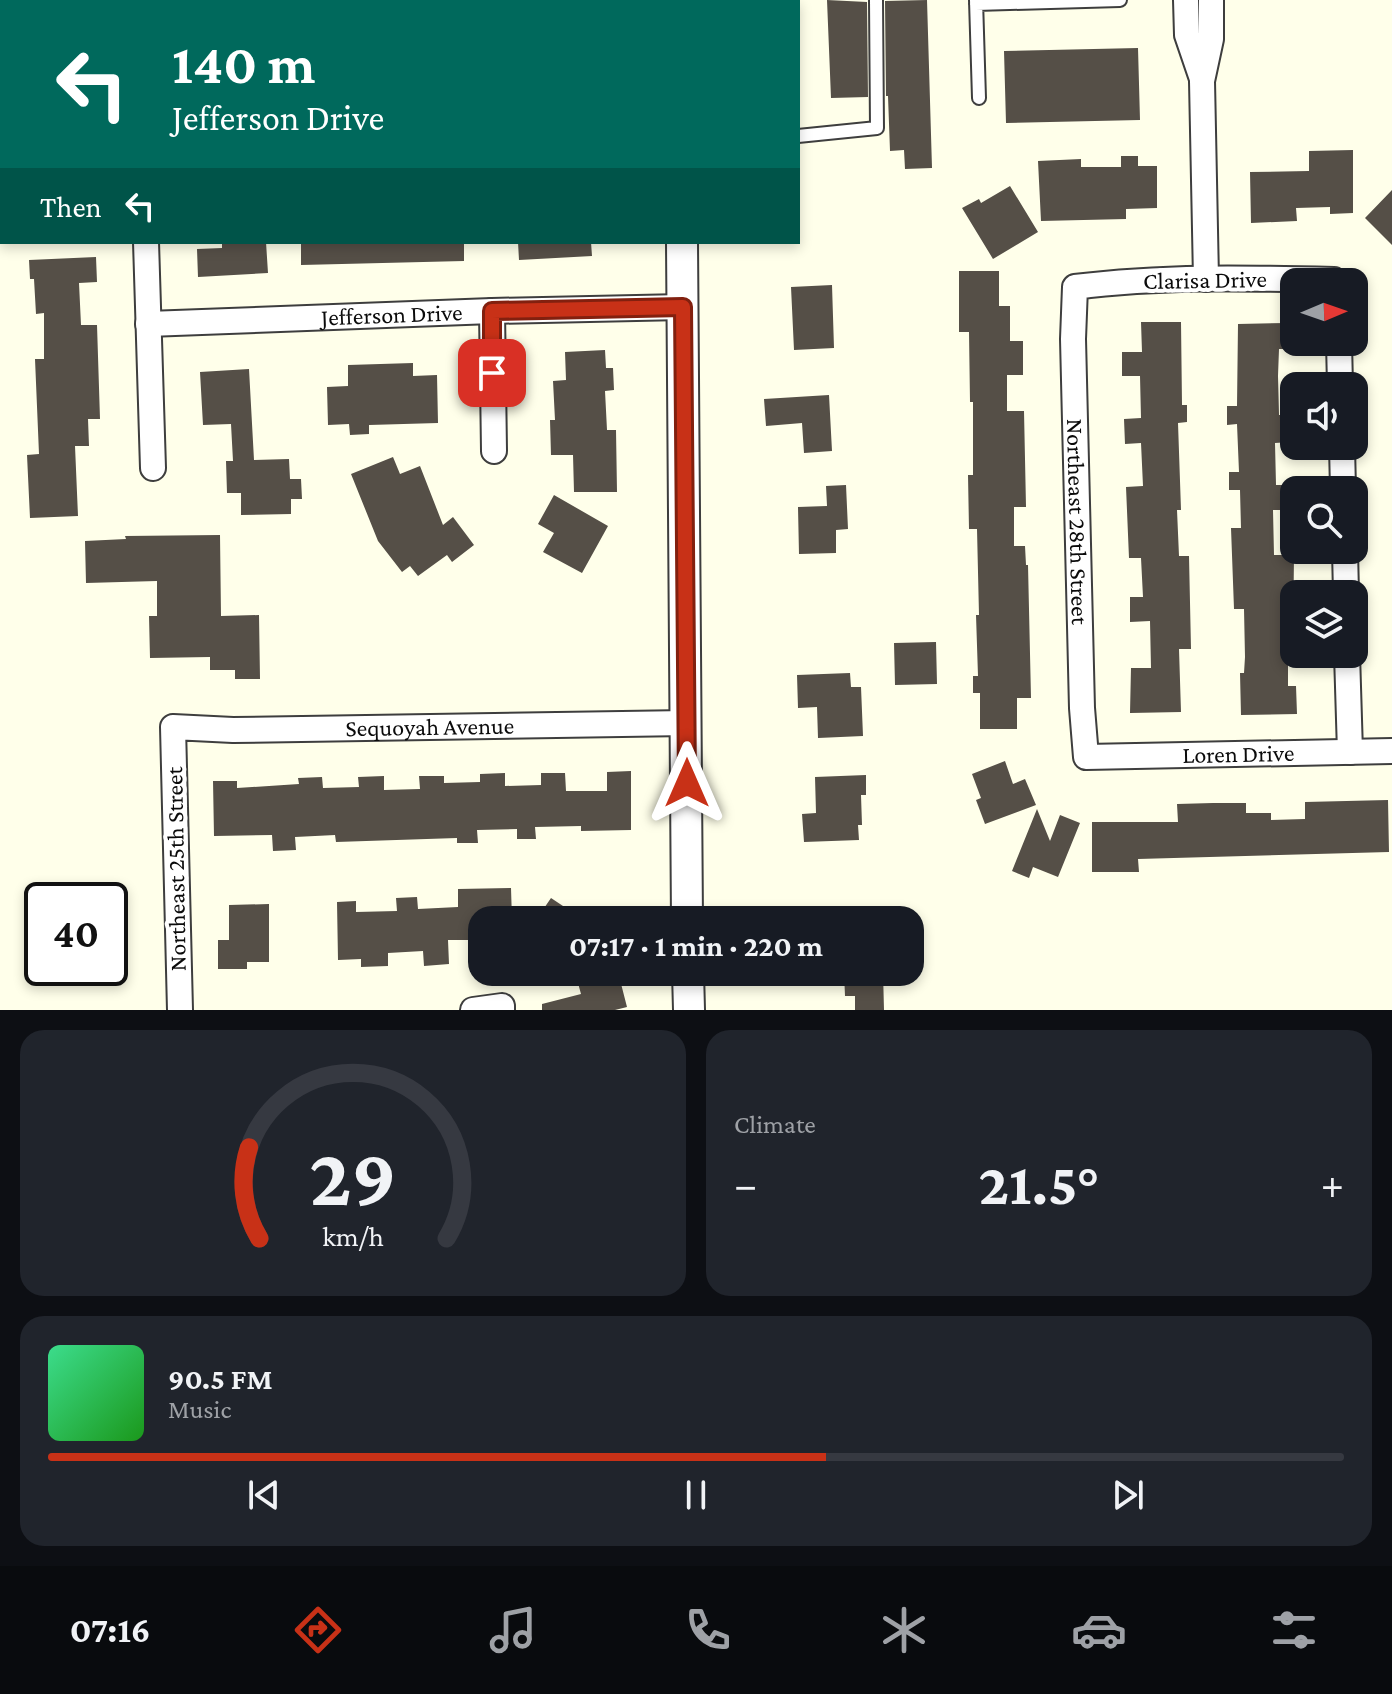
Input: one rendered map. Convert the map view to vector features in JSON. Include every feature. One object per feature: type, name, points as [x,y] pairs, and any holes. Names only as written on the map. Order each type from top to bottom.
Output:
[{"type":"street","points":[[1186,0],[1187,35],[1202,81]]},
{"type":"street","points":[[1206,279],[1202,81],[1211,39],[1211,0]]},
{"type":"street","points":[[146,244],[153,468]]},
{"type":"street","points":[[682,244],[687,906]]},
{"type":"street","name":"Clarisa Drive","points":[[1075,287],[1118,281],[1280,280]]},
{"type":"street","name":"Northeast 28th Street","points":[[1075,287],[1074,385],[1082,708],[1086,757]]},
{"type":"street","name":"Jefferson Drive","points":[[148,324],[683,307]]},
{"type":"street","points":[[492,311],[494,451]]},
{"type":"street","points":[[1347,668],[1350,752]]},
{"type":"street","name":"Sequoyah Avenue","points":[[173,727],[233,730],[687,723]]},
{"type":"street","name":"Northeast 25th Street","points":[[173,727],[180,1010]]},
{"type":"street","name":"Loren Drive","points":[[1086,757],[1392,751]]},
{"type":"street","points":[[688,986],[689,1010]]},
{"type":"street","points":[[473,1010],[502,1008]]},
{"type":"lane","points":[[800,136],[877,128],[876,0]]},
{"type":"lane","points":[[979,98],[976,2],[1120,0]]},
{"type":"building","points":[[827,0],[867,2],[868,97],[831,98]]},
{"type":"building","points":[[927,0],[932,168],[905,169],[904,150],[890,151],[885,1]]},
{"type":"building","points":[[1138,48],[1140,120],[1006,123],[1004,51]]},
{"type":"building","points":[[1353,150],[1353,213],[1330,214],[1330,207],[1296,208],[1297,221],[1251,223],[1250,172],[1309,171],[1309,151]]},
{"type":"building","points":[[1121,156],[1138,156],[1138,166],[1157,166],[1157,208],[1126,209],[1126,219],[1041,221],[1038,161],[1081,159],[1081,167],[1121,167]]},
{"type":"building","points":[[1010,186],[1038,232],[993,259],[962,208],[979,199],[981,203]]},
{"type":"building","points":[[1392,190],[1392,245],[1365,218]]},
{"type":"building","points":[[222,244],[266,244],[268,273],[198,277],[197,249],[222,248]]},
{"type":"building","points":[[301,244],[464,244],[464,261],[301,265]]},
{"type":"building","points":[[518,244],[591,244],[592,256],[519,260]]},
{"type":"building","points":[[96,257],[97,282],[79,283],[81,325],[97,325],[100,419],[88,419],[89,446],[75,446],[78,516],[30,518],[27,455],[39,454],[35,359],[44,359],[44,313],[36,314],[34,279],[30,279],[29,260]]},
{"type":"building","points":[[959,271],[999,271],[999,306],[1010,306],[1010,341],[1023,341],[1023,375],[1007,375],[1007,411],[1024,411],[1026,507],[1014,507],[1014,546],[1025,546],[1028,565],[1031,698],[1017,698],[1017,729],[980,729],[980,693],[973,693],[973,676],[978,676],[976,615],[979,615],[977,529],[969,529],[968,475],[973,475],[973,402],[970,402],[969,332],[959,332]]},
{"type":"building","points":[[832,285],[834,348],[794,350],[791,287]]},
{"type":"building","points":[[1141,322],[1181,322],[1182,405],[1187,405],[1187,422],[1178,423],[1181,510],[1177,510],[1179,556],[1189,556],[1191,649],[1179,649],[1181,712],[1130,713],[1131,668],[1151,668],[1150,621],[1130,622],[1130,597],[1143,597],[1141,558],[1129,558],[1126,487],[1143,486],[1141,443],[1125,444],[1124,419],[1141,418],[1140,376],[1122,376],[1122,352],[1142,352]]},
{"type":"building","points":[[1280,323],[1280,443],[1275,443],[1280,510],[1273,510],[1274,555],[1280,555],[1280,564],[1294,564],[1294,580],[1280,580],[1280,668],[1288,668],[1288,686],[1296,686],[1297,714],[1241,715],[1244,609],[1234,609],[1231,528],[1241,528],[1240,490],[1229,490],[1229,472],[1239,472],[1237,424],[1227,425],[1227,406],[1237,406],[1238,324]]},
{"type":"building","points":[[605,350],[606,368],[613,368],[614,390],[605,391],[607,430],[616,430],[617,492],[574,492],[573,455],[551,455],[550,420],[555,420],[553,381],[566,380],[565,352]]},
{"type":"building","points":[[413,363],[413,376],[437,375],[438,423],[369,425],[369,434],[350,435],[349,424],[328,425],[327,387],[348,386],[348,365]]},
{"type":"building","points":[[249,369],[254,460],[289,459],[290,479],[301,479],[302,499],[291,499],[291,514],[241,515],[241,493],[227,493],[226,461],[233,461],[231,424],[203,425],[200,372]]},
{"type":"building","points":[[829,395],[832,451],[804,453],[802,423],[766,426],[764,399]]},
{"type":"building","points":[[393,457],[400,474],[420,466],[443,525],[453,517],[474,545],[452,562],[447,555],[418,576],[410,566],[402,572],[378,541],[351,474]]},
{"type":"building","points":[[846,485],[848,529],[836,530],[836,553],[799,554],[798,507],[827,506],[826,486]]},
{"type":"building","points":[[554,495],[608,526],[582,573],[543,552],[554,533],[538,524]]},
{"type":"building","points":[[220,535],[221,616],[259,615],[260,679],[235,679],[235,670],[210,670],[210,657],[150,658],[149,616],[157,616],[157,581],[86,583],[85,541],[126,539],[125,536]]},
{"type":"building","points":[[936,642],[937,684],[895,685],[894,643]]},
{"type":"building","points":[[850,673],[851,687],[861,687],[863,736],[818,738],[817,707],[798,708],[797,675]]},
{"type":"building","points":[[1005,761],[1013,784],[1025,779],[1036,805],[985,824],[976,800],[981,798],[972,774]]},
{"type":"building","points":[[631,771],[631,830],[581,831],[581,826],[535,827],[536,839],[517,839],[517,829],[477,830],[478,843],[457,843],[457,838],[336,842],[335,835],[295,837],[296,850],[273,851],[272,835],[214,836],[213,781],[237,781],[237,788],[299,784],[298,778],[322,777],[323,788],[359,787],[358,777],[384,776],[384,790],[420,789],[419,776],[444,776],[444,783],[480,782],[480,774],[505,773],[505,786],[541,785],[541,773],[565,773],[566,791],[607,791],[607,772]]},
{"type":"building","points":[[866,775],[866,795],[861,795],[859,840],[804,842],[802,814],[816,813],[815,777]]},
{"type":"building","points":[[1388,800],[1389,852],[1138,859],[1139,872],[1092,872],[1092,822],[1178,822],[1177,804],[1213,803],[1246,803],[1246,813],[1271,813],[1271,820],[1305,819],[1305,802]]},
{"type":"building","points":[[1037,809],[1050,841],[1060,815],[1080,823],[1058,877],[1033,867],[1029,878],[1012,871]]},
{"type":"building","points":[[511,888],[512,906],[468,906],[468,940],[448,940],[449,964],[424,966],[423,951],[388,953],[388,966],[361,967],[361,959],[338,960],[337,902],[356,901],[356,912],[397,911],[396,898],[417,897],[418,909],[458,907],[458,889]]},
{"type":"building","points":[[551,898],[563,906],[546,906]]},
{"type":"building","points":[[269,904],[269,962],[247,962],[247,969],[218,969],[218,940],[229,940],[229,905]]},
{"type":"building","points":[[579,986],[622,986],[627,1007],[615,1010],[542,1010],[542,1004],[581,994]]},
{"type":"building","points":[[845,986],[883,986],[884,1010],[855,1010],[855,996],[845,996]]},
{"type":"route","points":[[492,373],[492,311],[683,307],[687,783]]}]
